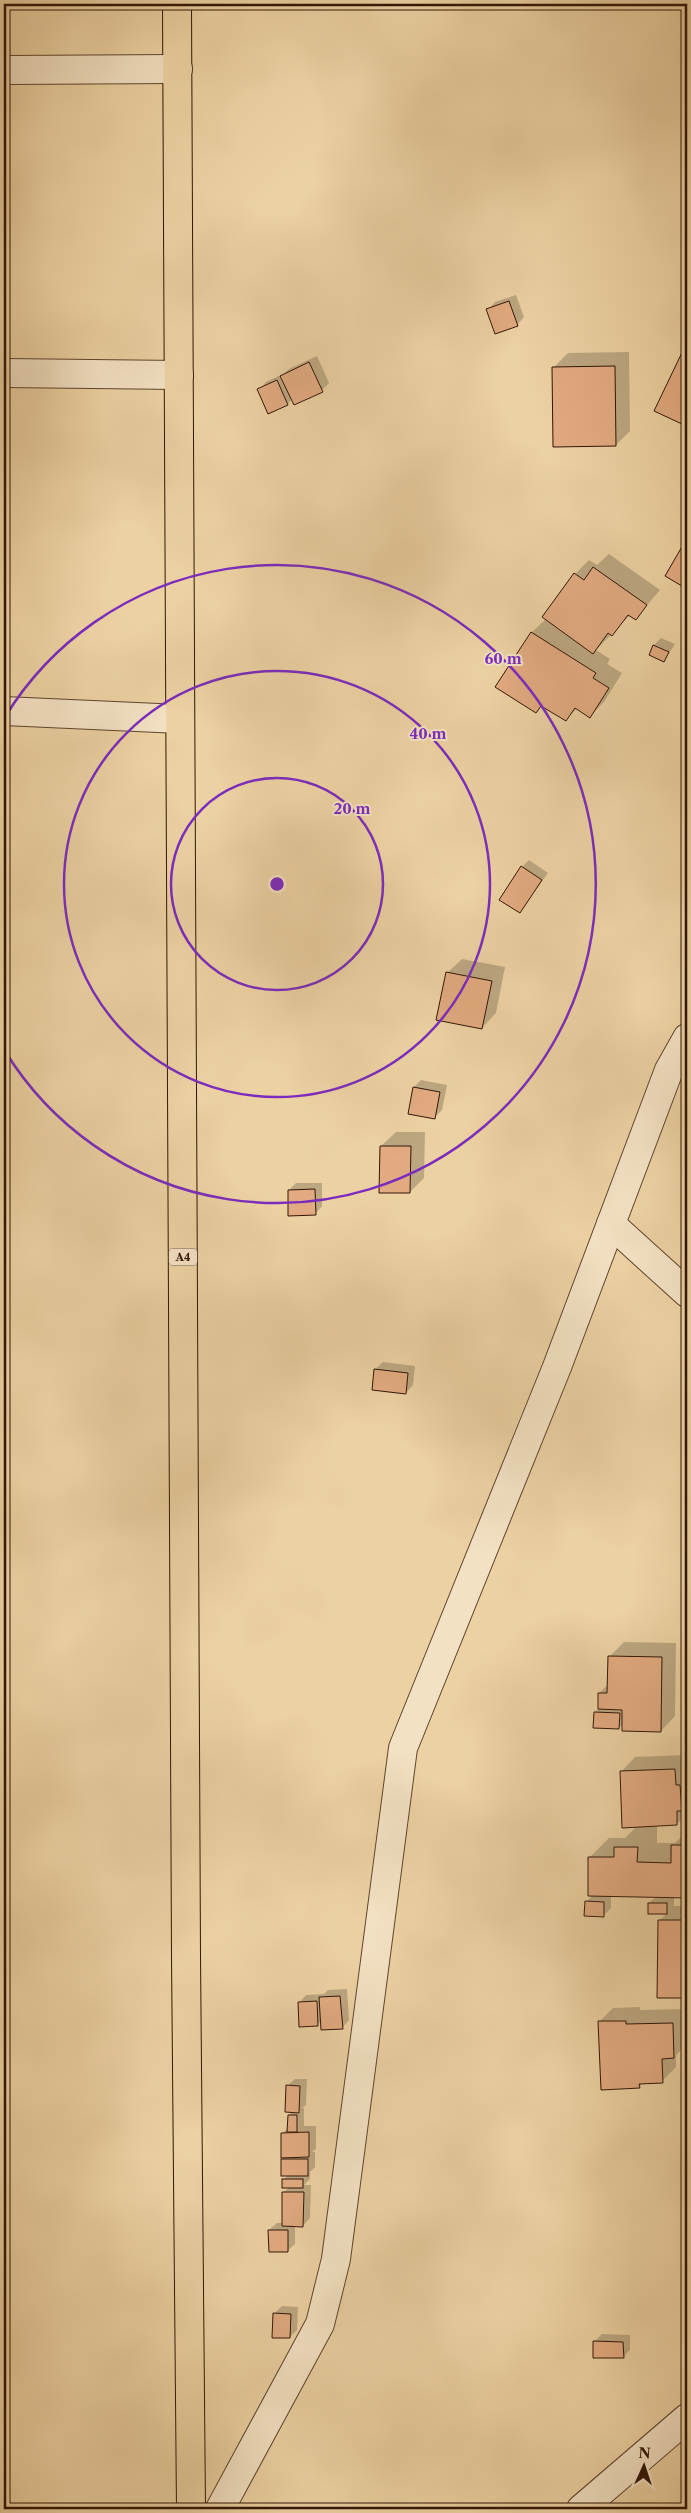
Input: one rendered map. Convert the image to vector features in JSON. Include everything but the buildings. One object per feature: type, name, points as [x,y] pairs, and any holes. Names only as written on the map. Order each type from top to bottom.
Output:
[{"type":"highway","name":"A4","points":[[177,4],[186,1936],[191,2509]]},
{"type":"street","points":[[4,70],[178,69]]},
{"type":"street","points":[[4,373],[179,375]]},
{"type":"street","points":[[4,710],[180,719]]},
{"type":"street","points":[[220,2509],[320,2324],[336,2259],[402,1748],[557,1367],[669,1070],[687,1038]]},
{"type":"street","points":[[610,1224],[687,1293]]},
{"type":"street","points":[[581,2509],[687,2418]]}]
